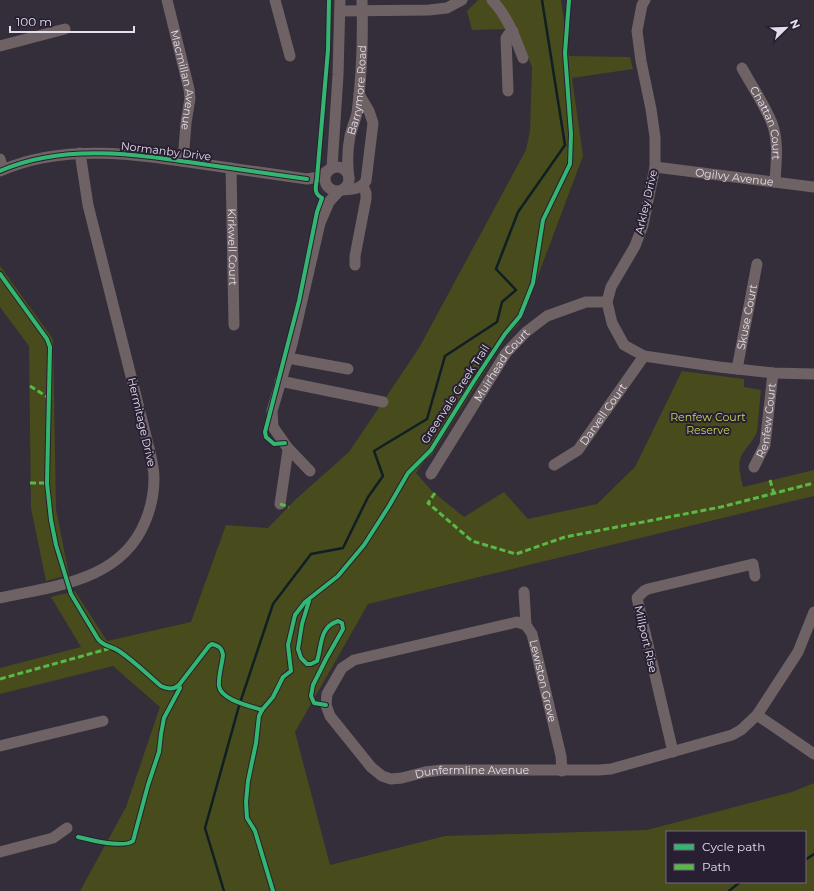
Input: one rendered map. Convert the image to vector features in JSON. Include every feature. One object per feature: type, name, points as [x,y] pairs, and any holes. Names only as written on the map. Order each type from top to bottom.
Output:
[{"type":"street","name":"Macmillan Avenue","points":[[168,0],[190,98],[186,123],[183,161]]},
{"type":"street","points":[[275,0],[290,56]]},
{"type":"street","points":[[340,6],[429,10],[447,8],[462,0]]},
{"type":"street","points":[[492,0],[502,11],[513,31],[523,58]]},
{"type":"street","name":"Arkley Drive","points":[[607,302],[611,287],[636,246],[643,225],[655,166],[655,136],[637,32],[642,5],[645,0]]},
{"type":"street","name":"Barrymore Road","points":[[320,222],[328,185],[326,176],[331,169],[338,75],[340,6]]},
{"type":"street","name":"Barrymore Road","points":[[345,187],[350,136],[355,121],[359,94],[362,6]]},
{"type":"street","points":[[0,46],[65,29]]},
{"type":"street","points":[[508,91],[506,38],[513,31]]},
{"type":"street","name":"Chattan Court","points":[[742,68],[765,108],[772,124],[776,148],[775,182]]},
{"type":"street","points":[[359,94],[369,111],[373,123],[366,181],[363,186]]},
{"type":"street","name":"Normanby Drive","points":[[1,166],[80,153],[139,155],[307,180],[328,185],[331,189],[345,187]]},
{"type":"street","name":"Hermitage Drive","points":[[0,598],[69,582],[94,574],[113,564],[127,552],[140,535],[151,507],[154,477],[149,448],[88,205],[80,153]]},
{"type":"street","name":"Ogilvy Avenue","points":[[655,166],[814,187]]},
{"type":"street","points":[[307,180],[319,177],[335,167],[342,168],[347,172],[345,187],[329,202],[320,222],[288,358],[272,411],[272,420],[276,431],[287,447],[310,470]]},
{"type":"street","name":"Kirkwell Court","points":[[231,168],[234,325]]},
{"type":"street","points":[[345,187],[363,186]]},
{"type":"street","points":[[355,260],[366,199],[366,193],[363,186]]},
{"type":"street","name":"Skuse Court","points":[[737,369],[757,264]]},
{"type":"street","name":"Muirhead Court","points":[[431,474],[506,353],[526,332],[547,316],[586,302],[607,302]]},
{"type":"street","points":[[607,302],[612,324],[624,345],[644,356],[773,373],[814,374]]},
{"type":"street","name":"Darvell Court","points":[[554,465],[578,450],[644,356]]},
{"type":"street","points":[[288,358],[348,369]]},
{"type":"street","name":"Renfew Court","points":[[754,467],[765,445],[773,373]]},
{"type":"street","points":[[280,381],[383,402]]},
{"type":"street","points":[[280,504],[287,457],[287,447]]},
{"type":"street","name":"Millport Rise","points":[[673,752],[637,598],[644,590],[753,561],[755,576]]},
{"type":"street","name":"Lewiston Grove","points":[[524,592],[526,625],[532,634],[534,642],[561,756],[562,771]]},
{"type":"street","name":"Dunfermline Avenue","points":[[526,625],[516,622],[354,660],[342,668],[327,694],[326,705],[330,716],[370,767],[382,776],[391,779],[442,770],[593,771],[611,769],[732,735],[741,730],[757,715],[798,652],[814,612]]},
{"type":"street","points":[[757,715],[814,754]]},
{"type":"street","points":[[0,746],[103,721]]},
{"type":"street","points":[[0,852],[53,838],[67,828]]},
{"type":"green space","points":[[478,0],[487,0],[507,29],[472,30],[467,11]]},
{"type":"green space","name":"Renfew Court Reserve","points":[[498,0],[561,0],[569,56],[630,57],[633,69],[572,78],[583,156],[524,313],[518,325],[508,335],[432,455],[425,460],[416,473],[432,491],[464,517],[504,492],[528,519],[597,504],[635,467],[682,371],[744,379],[744,387],[761,390],[757,432],[743,452],[739,462],[743,487],[814,470],[814,496],[368,604],[295,732],[330,865],[445,836],[647,830],[792,792],[814,783],[814,891],[80,891],[126,807],[160,707],[113,666],[0,694],[0,668],[81,647],[51,597],[75,591],[107,641],[191,622],[226,525],[268,528],[295,500],[349,452],[419,348],[526,150],[530,131],[532,67],[517,28]]},
{"type":"green space","points":[[0,266],[53,339],[56,509],[69,575],[46,581],[31,508],[29,346],[0,307]]},
{"type":"waterway","points":[[224,891],[205,828],[239,706],[273,604],[311,554],[343,548],[368,497],[383,476],[374,451],[427,419],[445,356],[497,322],[502,302],[516,290],[496,269],[518,212],[565,145],[542,0]]},
{"type":"waterway","points":[[806,859],[814,854]]},
{"type":"waterway","points":[[729,891],[739,883]]},
{"type":"marked path","points":[[30,386],[49,398]]},
{"type":"marked path","points":[[770,480],[774,494]]},
{"type":"marked path","points":[[30,483],[47,483]]},
{"type":"marked path","points":[[435,493],[428,503],[472,541],[516,554],[565,537],[721,507],[814,483]]},
{"type":"marked path","points":[[280,504],[289,507]]},
{"type":"marked path","points":[[0,679],[111,648]]},
{"type":"cycle path","points":[[285,443],[274,444],[266,437],[265,432],[299,301],[317,212],[322,198],[317,194],[316,187],[328,50],[329,0]]},
{"type":"cycle path","name":"Greenvale Creek Trail","points":[[273,891],[255,831],[247,818],[246,802],[248,781],[256,743],[259,716],[273,697],[283,677],[291,671],[288,645],[295,615],[305,602],[338,576],[364,545],[408,473],[431,450],[505,334],[520,316],[533,283],[543,220],[570,164],[571,134],[565,53],[569,0]]},
{"type":"cycle path","points":[[0,171],[24,162],[49,157],[100,153],[151,157],[307,179]]},
{"type":"cycle path","points":[[0,274],[47,339],[50,347],[47,483],[51,520],[56,545],[71,594],[98,639],[103,644],[116,649],[125,655],[161,686],[166,688],[175,688],[179,685],[209,646],[212,644],[217,646],[221,649],[223,655],[219,682],[221,691],[230,699],[262,710]]},
{"type":"cycle path","points":[[309,601],[302,624],[298,649],[301,658],[307,664],[317,661],[322,638],[327,628],[338,621],[342,623],[343,629],[313,685],[311,696],[314,703],[326,705]]},
{"type":"cycle path","points":[[78,837],[115,844],[129,843],[133,841],[148,785],[159,752],[164,718],[180,688],[179,685]]}]
